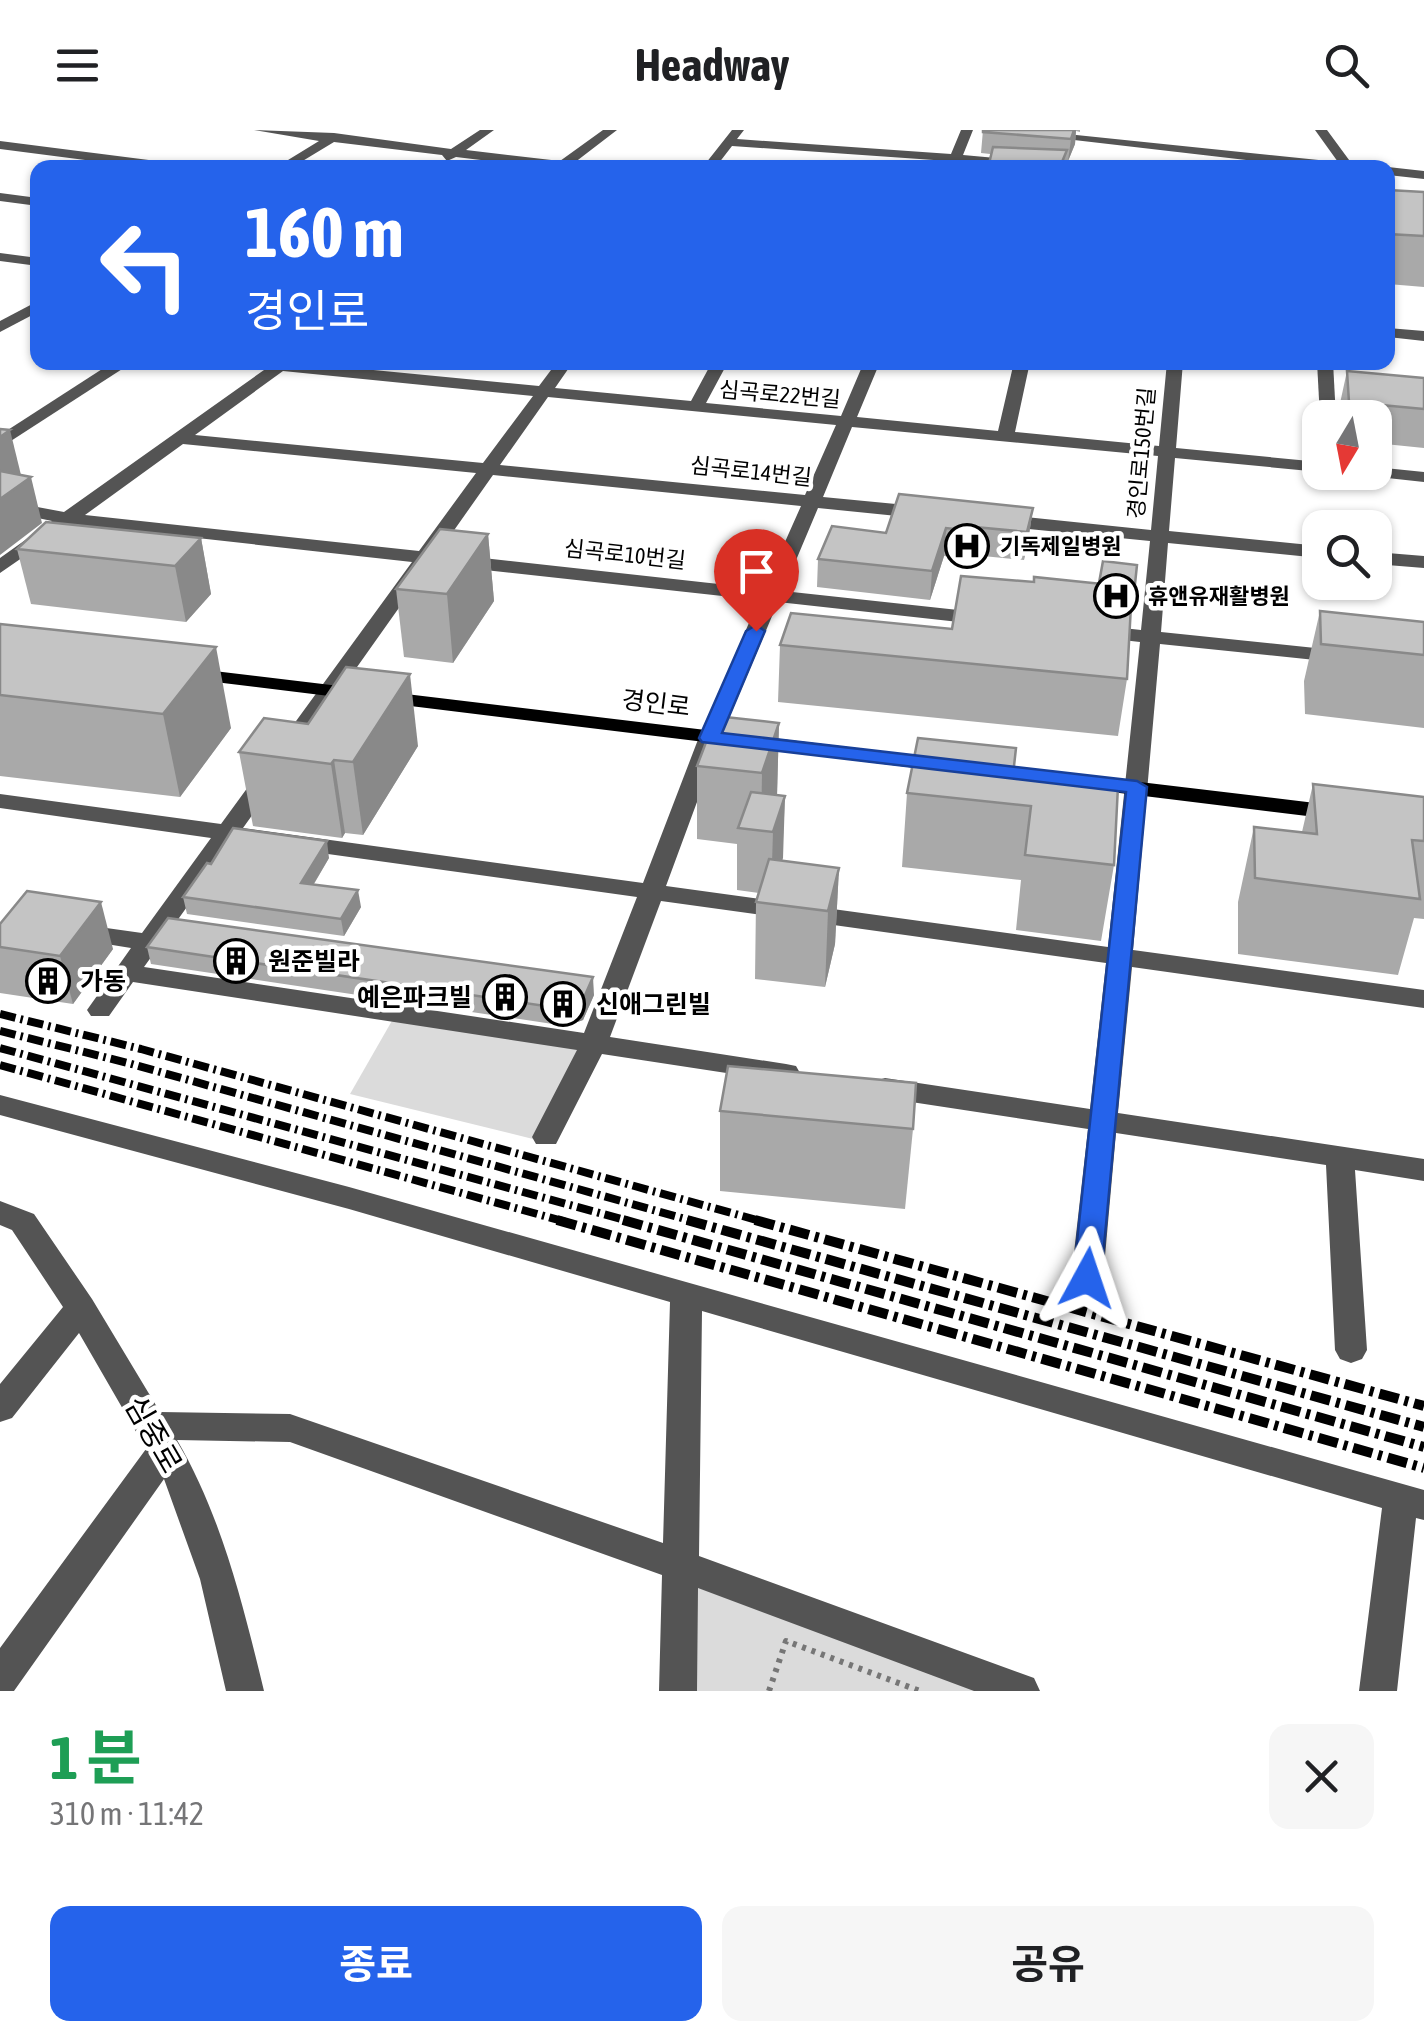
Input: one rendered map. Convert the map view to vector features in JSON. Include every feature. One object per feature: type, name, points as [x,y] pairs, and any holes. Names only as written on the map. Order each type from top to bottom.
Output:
[{"type":"main road","name":"경인로","points":[[159,670],[1366,816]]},
{"type":"street","points":[[260,130],[506,160]]},
{"type":"street","points":[[295,160],[347,130]]},
{"type":"street","points":[[442,160],[488,130]]},
{"type":"street","points":[[570,160],[611,130]]},
{"type":"street","points":[[714,160],[738,130]]},
{"type":"street","points":[[955,160],[967,130]]},
{"type":"street","points":[[994,130],[1286,160]]},
{"type":"street","points":[[1321,130],[1343,160]]},
{"type":"street","points":[[0,156],[44,136]]},
{"type":"street","points":[[728,142],[931,160]]},
{"type":"street","points":[[0,146],[115,160]]},
{"type":"street","points":[[1193,160],[1194,151]]},
{"type":"street","points":[[1395,172],[1424,175]]},
{"type":"street","points":[[0,197],[30,201]]},
{"type":"street","points":[[0,257],[30,261]]},
{"type":"street","points":[[1,325],[30,309]]},
{"type":"street","points":[[1,325],[30,329]]},
{"type":"street","points":[[1395,334],[1424,336]]},
{"type":"street","points":[[0,443],[113,370]]},
{"type":"street","points":[[0,567],[275,370]]},
{"type":"street","name":"심곡로22번길","points":[[314,370],[1302,465]]},
{"type":"street","points":[[422,383],[433,370]]},
{"type":"street","points":[[100,1010],[559,370]]},
{"type":"street","points":[[695,408],[716,370]]},
{"type":"street","points":[[546,1137],[594,1044],[606,985],[652,891],[710,738],[869,370]]},
{"type":"street","points":[[1004,437],[1020,370]]},
{"type":"street","name":"경인로150번길","points":[[1087,1278],[1174,370]]},
{"type":"street","points":[[1325,370],[1327,400]]},
{"type":"street","name":"심곡로14번길","points":[[178,438],[947,515]]},
{"type":"street","points":[[1392,473],[1424,476]]},
{"type":"street","name":"심곡로10번길","points":[[0,505],[64,518],[998,620]]},
{"type":"street","points":[[986,519],[1302,550]]},
{"type":"street","points":[[1392,559],[1424,562]]},
{"type":"street","points":[[1074,628],[1365,659]]},
{"type":"street","points":[[0,801],[1424,999]]},
{"type":"street","points":[[55,928],[155,932],[202,927]]},
{"type":"street","points":[[126,973],[809,1076]]},
{"type":"street","points":[[848,1082],[1424,1170]]},
{"type":"street","points":[[0,1105],[349,1198],[1412,1502],[1378,1691]]},
{"type":"street","points":[[1340,1157],[1352,1350]]},
{"type":"street","name":"심중로","points":[[0,1212],[23,1222],[81,1308],[179,1474],[218,1579],[244,1691]]},
{"type":"street","points":[[678,1691],[686,1295]]},
{"type":"street","points":[[0,1408],[81,1308]]},
{"type":"street","points":[[0,1679],[157,1438],[290,1428],[1022,1691]]},
{"type":"path","points":[[770,1691],[786,1642],[920,1691]]},
{"type":"shaded area","points":[[393,1019],[580,1049],[533,1139],[350,1094]]},
{"type":"shaded area","points":[[680,1565],[1021,1691],[678,1691]]},
{"type":"building","points":[[983,130],[1074,130],[1071,139]]},
{"type":"building","points":[[993,147],[1067,150],[1063,160],[990,160]]},
{"type":"building","points":[[1395,190],[1424,192],[1424,236],[1395,234]]},
{"type":"building","points":[[1347,371],[1424,378],[1424,409],[1392,406],[1392,400],[1349,400]]},
{"type":"building","points":[[0,471],[31,477],[0,499]]},
{"type":"building","points":[[899,494],[1033,508],[1027,532],[946,528],[932,571],[818,559],[832,526],[886,533]]},
{"type":"building","points":[[46,522],[201,538],[175,566],[17,549]]},
{"type":"building","points":[[440,529],[488,534],[447,594],[396,589]]},
{"type":"building","points":[[1103,561],[1137,565],[1131,605],[1132,587],[1099,583]]},
{"type":"building","points":[[961,576],[1034,582],[1034,577],[1132,587],[1127,679],[780,645],[791,613],[952,629]]},
{"type":"building","points":[[1320,611],[1424,622],[1424,655],[1321,644]]},
{"type":"building","points":[[0,624],[216,647],[163,714],[0,695]]},
{"type":"building","points":[[346,667],[410,674],[353,762],[334,760],[331,764],[239,752],[264,718],[308,724]]},
{"type":"building","points":[[716,716],[779,723],[762,773],[697,766]]},
{"type":"building","points":[[918,738],[1016,748],[1013,775],[1118,786],[1114,865],[1025,855],[1031,806],[907,793]]},
{"type":"building","points":[[1313,784],[1424,797],[1424,841],[1412,840],[1420,899],[1255,878],[1254,827],[1317,834]]},
{"type":"building","points":[[751,792],[785,796],[773,832],[738,828]]},
{"type":"building","points":[[233,828],[327,841],[301,883],[358,890],[341,919],[183,897],[207,863],[211,864]]},
{"type":"building","points":[[769,859],[839,868],[828,911],[756,902]]},
{"type":"building","points":[[27,891],[101,902],[60,956],[0,947],[0,924]]},
{"type":"building","points":[[168,918],[593,977],[582,1002],[565,1009],[147,947]]},
{"type":"building","points":[[728,1066],[916,1083],[913,1129],[720,1111]]},
{"type":"railway","points":[[0,1014],[141,1049],[764,1222]]},
{"type":"railway","points":[[0,1031],[128,1063],[696,1222]]},
{"type":"railway","points":[[0,1048],[632,1222]]},
{"type":"railway","points":[[0,1065],[566,1222]]},
{"type":"railway","points":[[557,1220],[1424,1468]]},
{"type":"railway","points":[[623,1220],[1424,1447]]},
{"type":"railway","points":[[687,1220],[1424,1427]]},
{"type":"railway","points":[[755,1220],[1424,1406]]},
{"type":"place","name":"기독제일병원","points":[[967,546]]},
{"type":"place","name":"휴앤유재활병원","points":[[1116,596]]},
{"type":"place","name":"원준빌라","points":[[236,961]]},
{"type":"place","name":"가동","points":[[48,981]]},
{"type":"place","name":"예은파크빌","points":[[505,997]]},
{"type":"place","name":"신애그린빌","points":[[563,1004]]},
{"type":"route","points":[[756,631],[710,738],[1137,787],[1087,1278]]}]
